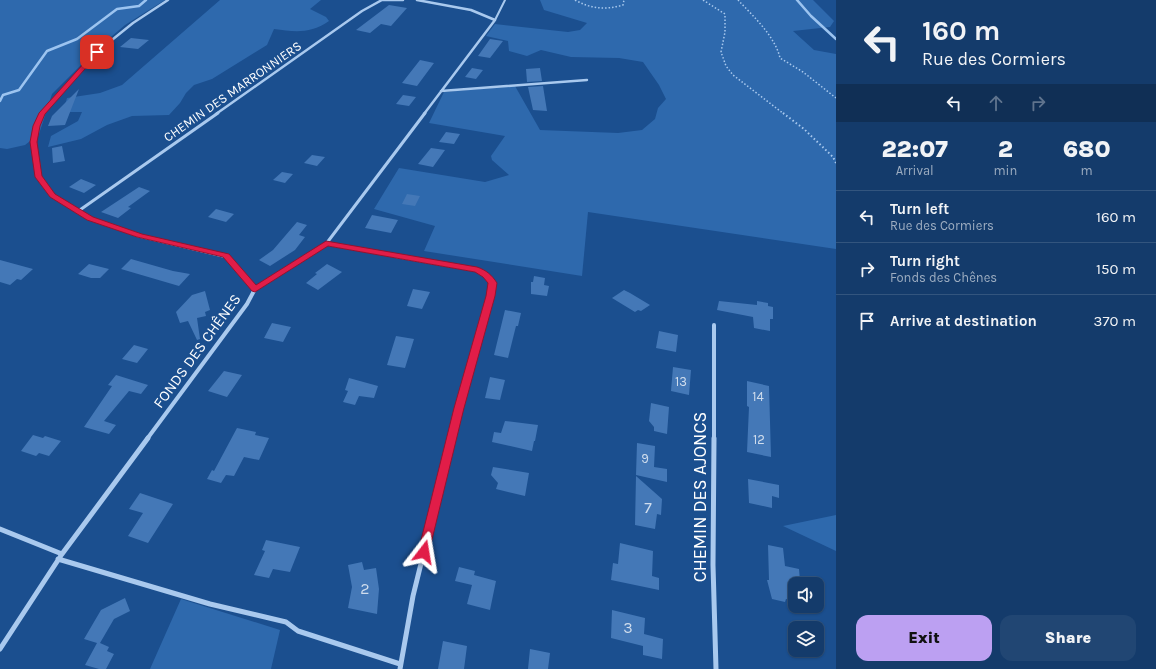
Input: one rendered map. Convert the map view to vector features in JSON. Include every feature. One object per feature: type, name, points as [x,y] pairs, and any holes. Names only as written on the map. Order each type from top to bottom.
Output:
[{"type":"street","name":"FONDS DES CHÊNES","points":[[0,649],[58,559],[248,304],[255,289],[226,256],[140,236],[90,218],[77,212],[52,196],[38,177],[34,142],[37,126],[42,113],[97,52],[133,23],[168,0]]},
{"type":"street","name":"CHEMIN DES MARRONNIERS","points":[[77,212],[362,11],[382,0],[403,0]]},
{"type":"street","points":[[255,289],[326,244],[495,20],[471,10],[417,0]]},
{"type":"street","points":[[441,91],[586,80]]},
{"type":"street","points":[[58,559],[210,604],[286,622],[298,631],[400,666],[415,588],[459,408],[491,296],[493,283],[486,275],[477,270],[326,244]]},
{"type":"street","name":"CHEMIN DES AJONCS","points":[[714,325],[714,565],[716,669]]},
{"type":"street","points":[[0,529],[62,554]]},
{"type":"lane","points":[[495,20],[505,0]]},
{"type":"path","points":[[576,0],[591,8],[609,9],[623,5],[624,0]]},
{"type":"path","points":[[703,0],[725,14],[727,24],[720,55],[724,66],[733,75],[804,129],[833,157],[836,162]]},
{"type":"path","points":[[738,0],[751,12],[780,54],[780,58],[803,72],[836,98]]},
{"type":"shaded area","points":[[0,0],[165,0],[125,25],[98,48],[52,94],[39,134],[25,145],[7,149],[0,148]]},
{"type":"shaded area","points":[[220,0],[321,0],[310,9],[326,17],[329,21],[309,30],[289,31],[274,29],[267,45],[212,79],[194,85],[169,115],[132,116],[107,125],[81,139],[48,147],[51,136],[78,121],[82,112],[63,112],[67,98],[100,93],[122,85]]},
{"type":"shaded area","points":[[540,0],[813,0],[834,21],[830,27],[793,31],[814,50],[836,54],[836,249],[588,212],[582,276],[424,251],[435,226],[374,209],[399,168],[485,182],[509,175],[492,160],[491,156],[505,136],[429,123],[444,92],[515,86],[540,130],[618,133],[642,130],[655,119],[658,108],[666,99],[659,85],[643,62],[619,58],[571,57],[541,50],[527,56],[509,51],[508,41],[486,36],[495,24],[568,32],[580,30],[587,23],[544,10]]},
{"type":"shaded area","points":[[836,515],[836,551],[783,526]]},
{"type":"shaded area","points":[[181,599],[280,630],[271,669],[150,669]]},
{"type":"building","points":[[389,5],[407,8],[391,26],[381,24],[370,33],[356,30]]},
{"type":"building","points":[[131,38],[149,40],[138,49],[120,47]]},
{"type":"building","points":[[490,39],[503,41],[490,58],[478,56]]},
{"type":"building","points":[[420,60],[434,63],[417,86],[402,83]]},
{"type":"building","points":[[472,68],[483,70],[476,79],[465,77]]},
{"type":"building","points":[[540,68],[542,81],[527,82],[526,69]]},
{"type":"building","points":[[543,86],[547,111],[533,110],[528,87]]},
{"type":"building","points":[[79,89],[65,125],[48,126],[52,116]]},
{"type":"building","points":[[403,95],[416,97],[409,106],[396,104]]},
{"type":"building","points":[[446,132],[460,134],[454,144],[439,142]]},
{"type":"building","points":[[62,146],[65,161],[53,163],[52,148]]},
{"type":"building","points":[[431,148],[445,150],[433,167],[418,164]]},
{"type":"building","points":[[312,155],[325,157],[317,166],[304,163]]},
{"type":"building","points":[[282,172],[293,174],[285,183],[273,180]]},
{"type":"building","points":[[81,179],[96,185],[84,193],[69,187]]},
{"type":"building","points":[[139,187],[150,191],[128,207],[131,208],[118,218],[101,212]]},
{"type":"building","points":[[407,194],[420,196],[415,206],[402,204]]},
{"type":"building","points":[[216,209],[234,214],[226,222],[208,217]]},
{"type":"building","points":[[372,215],[398,220],[391,233],[365,228]]},
{"type":"building","points":[[297,222],[307,225],[299,235],[305,237],[295,250],[270,266],[259,260],[273,250]]},
{"type":"building","points":[[131,259],[173,271],[190,274],[179,286],[121,269]]},
{"type":"building","points":[[0,260],[33,269],[21,280],[17,279],[10,285],[0,282]]},
{"type":"building","points":[[89,264],[109,269],[100,278],[91,278],[78,274]]},
{"type":"building","points":[[327,264],[342,272],[318,290],[306,283],[317,274],[315,273]]},
{"type":"building","points":[[534,276],[545,278],[544,285],[549,286],[547,296],[531,294],[531,282],[533,282]]},
{"type":"building","points":[[413,289],[430,292],[422,309],[407,306]]},
{"type":"building","points":[[624,290],[650,305],[641,311],[638,310],[635,312],[612,298]]},
{"type":"building","points":[[205,291],[210,310],[205,312],[206,316],[197,318],[200,339],[197,340],[188,321],[180,323],[176,312],[192,295]]},
{"type":"building","points":[[719,301],[757,305],[757,301],[768,303],[768,306],[773,307],[773,319],[770,319],[770,331],[754,328],[753,317],[717,310]]},
{"type":"building","points":[[505,310],[521,313],[508,358],[494,355]]},
{"type":"building","points":[[272,323],[291,327],[283,342],[264,338]]},
{"type":"building","points":[[659,331],[678,335],[676,352],[656,348]]},
{"type":"building","points":[[396,336],[414,339],[405,368],[387,365]]},
{"type":"building","points":[[134,345],[148,349],[137,363],[122,359]]},
{"type":"building","points":[[673,367],[691,370],[689,395],[671,391]]},
{"type":"building","points":[[224,371],[242,375],[227,397],[208,391]]},
{"type":"building","points":[[116,375],[148,385],[141,394],[129,391],[104,421],[116,425],[109,434],[84,427],[112,386],[108,385]]},
{"type":"building","points":[[490,377],[505,380],[500,400],[485,398]]},
{"type":"building","points":[[349,378],[378,386],[374,398],[359,396],[355,405],[343,402],[348,391],[345,390]]},
{"type":"building","points":[[747,381],[769,386],[771,457],[747,452],[749,407],[747,406]]},
{"type":"building","points":[[651,403],[669,407],[667,434],[654,431],[654,427],[649,421]]},
{"type":"building","points":[[505,421],[538,425],[532,451],[492,442],[494,432],[501,433]]},
{"type":"building","points":[[237,428],[256,432],[255,435],[269,438],[259,460],[244,457],[234,476],[226,475],[221,483],[207,479],[212,470],[214,471]]},
{"type":"building","points":[[33,435],[43,438],[45,436],[61,441],[49,456],[39,453],[36,456],[21,451]]},
{"type":"building","points":[[637,443],[655,446],[654,467],[667,469],[667,482],[636,475]]},
{"type":"building","points":[[493,467],[529,473],[525,496],[496,489],[498,483],[491,475]]},
{"type":"building","points":[[636,476],[662,499],[661,515],[657,514],[655,529],[635,525]]},
{"type":"building","points":[[748,479],[779,485],[779,498],[772,496],[772,508],[749,503]]},
{"type":"building","points":[[140,493],[173,504],[148,543],[128,536],[143,513],[129,509]]},
{"type":"building","points":[[266,540],[300,547],[290,572],[273,569],[269,578],[254,575],[265,551],[262,550]]},
{"type":"building","points":[[620,543],[653,551],[652,576],[659,578],[659,590],[611,580],[613,563],[618,564]]},
{"type":"building","points":[[768,545],[783,548],[785,566],[799,569],[800,577],[788,577],[788,599],[786,599],[785,602],[772,599],[767,580],[769,580]]},
{"type":"building","points":[[362,562],[364,570],[376,568],[379,589],[377,614],[348,608],[352,587],[348,565]]},
{"type":"building","points":[[459,567],[475,571],[474,575],[496,581],[490,610],[467,604],[472,585],[455,581]]},
{"type":"building","points":[[125,598],[130,611],[114,619],[100,643],[109,647],[107,651],[114,654],[106,669],[99,669],[85,665],[97,643],[84,639],[101,610]]},
{"type":"building","points":[[612,610],[645,618],[644,634],[663,639],[662,659],[643,655],[643,646],[611,638]]},
{"type":"building","points":[[443,641],[467,646],[464,669],[438,669]]},
{"type":"building","points":[[530,649],[550,653],[548,669],[528,669]]},
{"type":"waterway","points":[[0,101],[3,95],[19,90],[47,51],[77,39],[117,9],[139,6],[146,0]]},
{"type":"waterway","points":[[797,0],[811,16],[836,39]]},
{"type":"route","points":[[97,52],[42,113],[37,126],[34,142],[34,156],[38,177],[52,196],[77,212],[140,236],[226,256],[255,289],[276,274],[326,244],[477,270],[486,275],[493,283],[491,296],[459,408],[424,552]]}]
